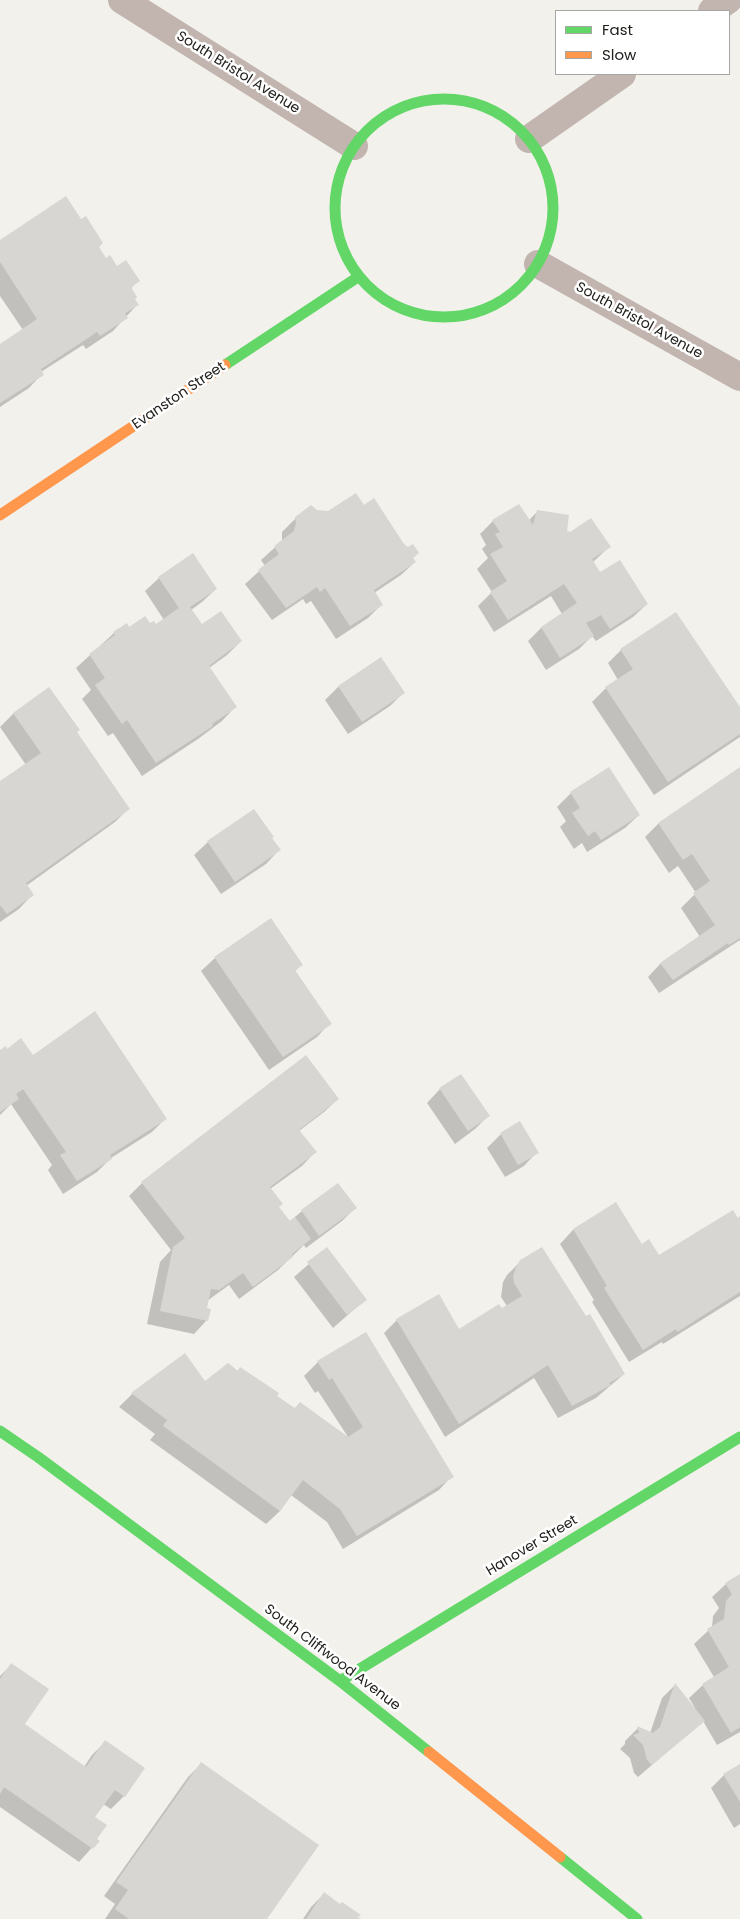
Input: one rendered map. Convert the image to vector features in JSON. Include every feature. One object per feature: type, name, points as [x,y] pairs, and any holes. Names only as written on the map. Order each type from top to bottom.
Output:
[{"type":"street","name":"South Bristol Avenue","points":[[122,0],[354,146]]},
{"type":"street","points":[[713,10],[728,0]]},
{"type":"street","points":[[529,139],[621,75]]},
{"type":"street","points":[[440,98],[474,102],[504,116],[529,139],[546,168],[554,200],[550,234],[538,264],[515,291],[485,309],[451,317],[416,314],[384,300],[358,277],[341,247],[334,212],[338,177],[354,146],[377,122],[406,105],[440,98]]},
{"type":"street","name":"South Bristol Avenue","points":[[538,264],[740,377]]},
{"type":"street","name":"Evanston Street","points":[[0,515],[358,277]]},
{"type":"street","name":"South Cliffwood Avenue","points":[[0,1431],[340,1681],[637,1919]]},
{"type":"street","name":"Hanover Street","points":[[340,1681],[740,1437]]},
{"type":"building","points":[[66,196],[81,219],[86,216],[103,243],[99,247],[106,258],[110,255],[117,266],[126,260],[140,281],[131,287],[139,305],[125,313],[128,318],[100,336],[97,332],[41,369],[44,375],[0,403],[0,344],[37,319],[0,262],[0,240]]},
{"type":"building","points":[[356,493],[364,505],[374,498],[404,544],[408,547],[413,544],[419,553],[413,558],[416,562],[374,590],[383,605],[350,626],[325,588],[320,592],[317,587],[286,608],[258,570],[279,554],[274,546],[294,531],[295,517],[311,505],[317,510],[328,511]]},
{"type":"building","points":[[519,504],[533,525],[537,510],[569,515],[567,531],[570,532],[591,518],[611,547],[592,559],[600,572],[620,560],[648,604],[610,629],[601,615],[586,623],[594,636],[560,658],[541,627],[577,603],[564,584],[508,620],[490,592],[507,581],[490,554],[503,547],[495,534],[500,532],[492,520]]},
{"type":"building","points":[[193,553],[217,589],[190,607],[202,624],[221,611],[242,641],[209,666],[237,707],[212,724],[213,726],[156,763],[127,720],[122,724],[95,685],[105,678],[89,654],[115,635],[113,632],[127,623],[129,627],[145,616],[150,623],[154,621],[156,624],[179,608],[158,577]]},
{"type":"building","points":[[676,612],[740,707],[740,734],[668,782],[605,687],[633,669],[620,649]]},
{"type":"building","points":[[381,657],[405,693],[362,722],[338,686]]},
{"type":"building","points":[[49,687],[80,730],[77,732],[130,809],[26,883],[34,895],[7,914],[0,905],[0,781],[41,753],[13,713]]},
{"type":"building","points":[[609,767],[640,815],[601,840],[595,831],[588,836],[572,813],[580,808],[570,792]]},
{"type":"building","points":[[740,767],[740,938],[729,945],[728,943],[673,980],[660,963],[715,925],[693,893],[710,881],[692,854],[683,860],[658,823]]},
{"type":"building","points":[[254,809],[281,850],[235,882],[207,841]]},
{"type":"building","points":[[271,918],[303,965],[295,970],[332,1024],[283,1057],[214,957]]},
{"type":"building","points":[[95,1011],[167,1119],[110,1155],[112,1159],[77,1181],[60,1155],[66,1152],[23,1089],[16,1094],[19,1099],[0,1112],[0,1050],[6,1046],[7,1049],[21,1038],[33,1055]]},
{"type":"building","points":[[306,1055],[339,1099],[299,1130],[317,1152],[270,1187],[283,1204],[279,1207],[290,1221],[295,1217],[311,1239],[292,1254],[293,1257],[253,1287],[243,1273],[219,1290],[211,1289],[207,1308],[211,1309],[208,1321],[160,1311],[173,1247],[185,1238],[141,1182]]},
{"type":"building","points":[[461,1074],[490,1116],[468,1131],[439,1088]]},
{"type":"building","points":[[520,1121],[539,1153],[518,1165],[500,1133]]},
{"type":"building","points":[[338,1183],[357,1208],[319,1236],[301,1210]]},
{"type":"building","points":[[616,1202],[642,1244],[649,1239],[659,1255],[733,1210],[738,1218],[740,1216],[740,1292],[677,1332],[676,1329],[643,1350],[604,1288],[607,1286],[573,1229]]},
{"type":"building","points":[[327,1247],[367,1300],[347,1315],[307,1262]]},
{"type":"building","points":[[542,1247],[586,1316],[590,1314],[625,1374],[609,1383],[611,1385],[572,1406],[548,1365],[459,1424],[396,1319],[439,1294],[459,1329],[499,1304],[502,1308],[522,1296],[514,1283],[513,1276],[520,1260]]},
{"type":"building","points":[[366,1332],[454,1477],[357,1536],[340,1509],[303,1480],[280,1511],[163,1426],[167,1420],[131,1393],[185,1353],[205,1381],[228,1363],[238,1371],[240,1367],[279,1393],[277,1396],[295,1408],[300,1402],[348,1437],[363,1427],[332,1378],[329,1380],[317,1361]]},
{"type":"building","points":[[740,1574],[740,1727],[731,1733],[702,1684],[729,1667],[707,1629],[724,1619],[726,1601],[732,1594],[725,1583]]},
{"type":"building","points":[[11,1663],[49,1689],[25,1724],[86,1767],[105,1740],[145,1768],[125,1797],[115,1790],[95,1817],[107,1825],[97,1839],[100,1841],[93,1849],[4,1787],[0,1794],[0,1679]]},
{"type":"building","points":[[675,1683],[705,1721],[652,1765],[647,1760],[643,1745],[633,1735],[639,1733],[637,1726],[653,1733],[660,1727]]},
{"type":"building","points":[[201,1762],[319,1845],[267,1919],[129,1919],[115,1909],[128,1890],[116,1882]]},
{"type":"building","points":[[740,1764],[740,1802],[723,1774]]},
{"type":"building","points":[[324,1892],[340,1904],[342,1902],[361,1915],[358,1917],[361,1919],[306,1919]]},
{"type":"traffic: fast","points":[[444,99],[465,101],[486,108],[495,112],[521,131],[540,157],[544,166],[551,187],[553,208],[551,229],[544,250],[540,259],[521,285],[495,304],[486,308],[465,315],[444,317],[423,315],[402,308],[393,304],[367,285],[348,259],[344,250],[337,229],[335,208],[337,187],[344,166],[348,157],[367,131],[393,112],[402,108],[423,101],[444,99]]},
{"type":"traffic: fast","points":[[225,365],[358,277]]},
{"type":"traffic: fast","points":[[0,1431],[38,1457],[340,1681],[429,1752]]},
{"type":"traffic: fast","points":[[340,1681],[740,1437]]},
{"type":"traffic: fast","points":[[560,1857],[637,1919]]},
{"type":"traffic: slow","points":[[0,515],[225,365]]},
{"type":"traffic: slow","points":[[429,1752],[560,1857]]}]
